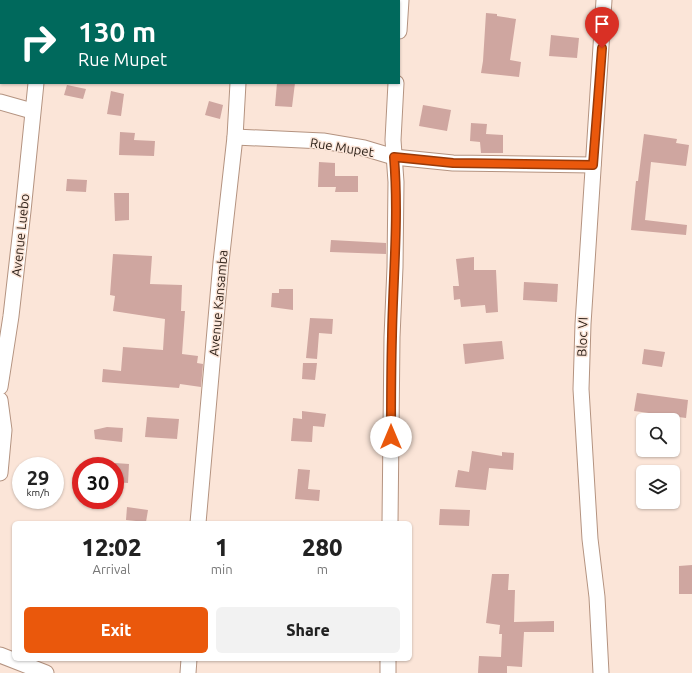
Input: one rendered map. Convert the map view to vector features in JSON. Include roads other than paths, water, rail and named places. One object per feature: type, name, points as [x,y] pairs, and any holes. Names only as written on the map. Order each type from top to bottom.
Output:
[{"type":"street","points":[[400,15],[401,0]]},
{"type":"street","name":"Bloc VI","points":[[601,673],[597,597],[590,539],[581,389],[582,324],[604,0]]},
{"type":"street","name":"Avenue Luebo","points":[[0,387],[11,316],[36,84]]},
{"type":"street","name":"Avenue Kansamba","points":[[198,521],[221,262],[235,137],[238,84]]},
{"type":"street","points":[[390,521],[392,337],[395,267],[396,182],[394,157],[396,84]]},
{"type":"street","points":[[0,102],[32,111]]},
{"type":"street","name":"Rue Mupet","points":[[235,137],[323,141],[364,148],[394,157],[453,163],[593,165]]},
{"type":"street","points":[[0,400],[4,430],[0,473]]},
{"type":"street","points":[[0,655],[12,660]]},
{"type":"street","points":[[15,661],[46,673]]},
{"type":"street","points":[[188,673],[189,661]]},
{"type":"street","points":[[388,661],[388,673]]}]
